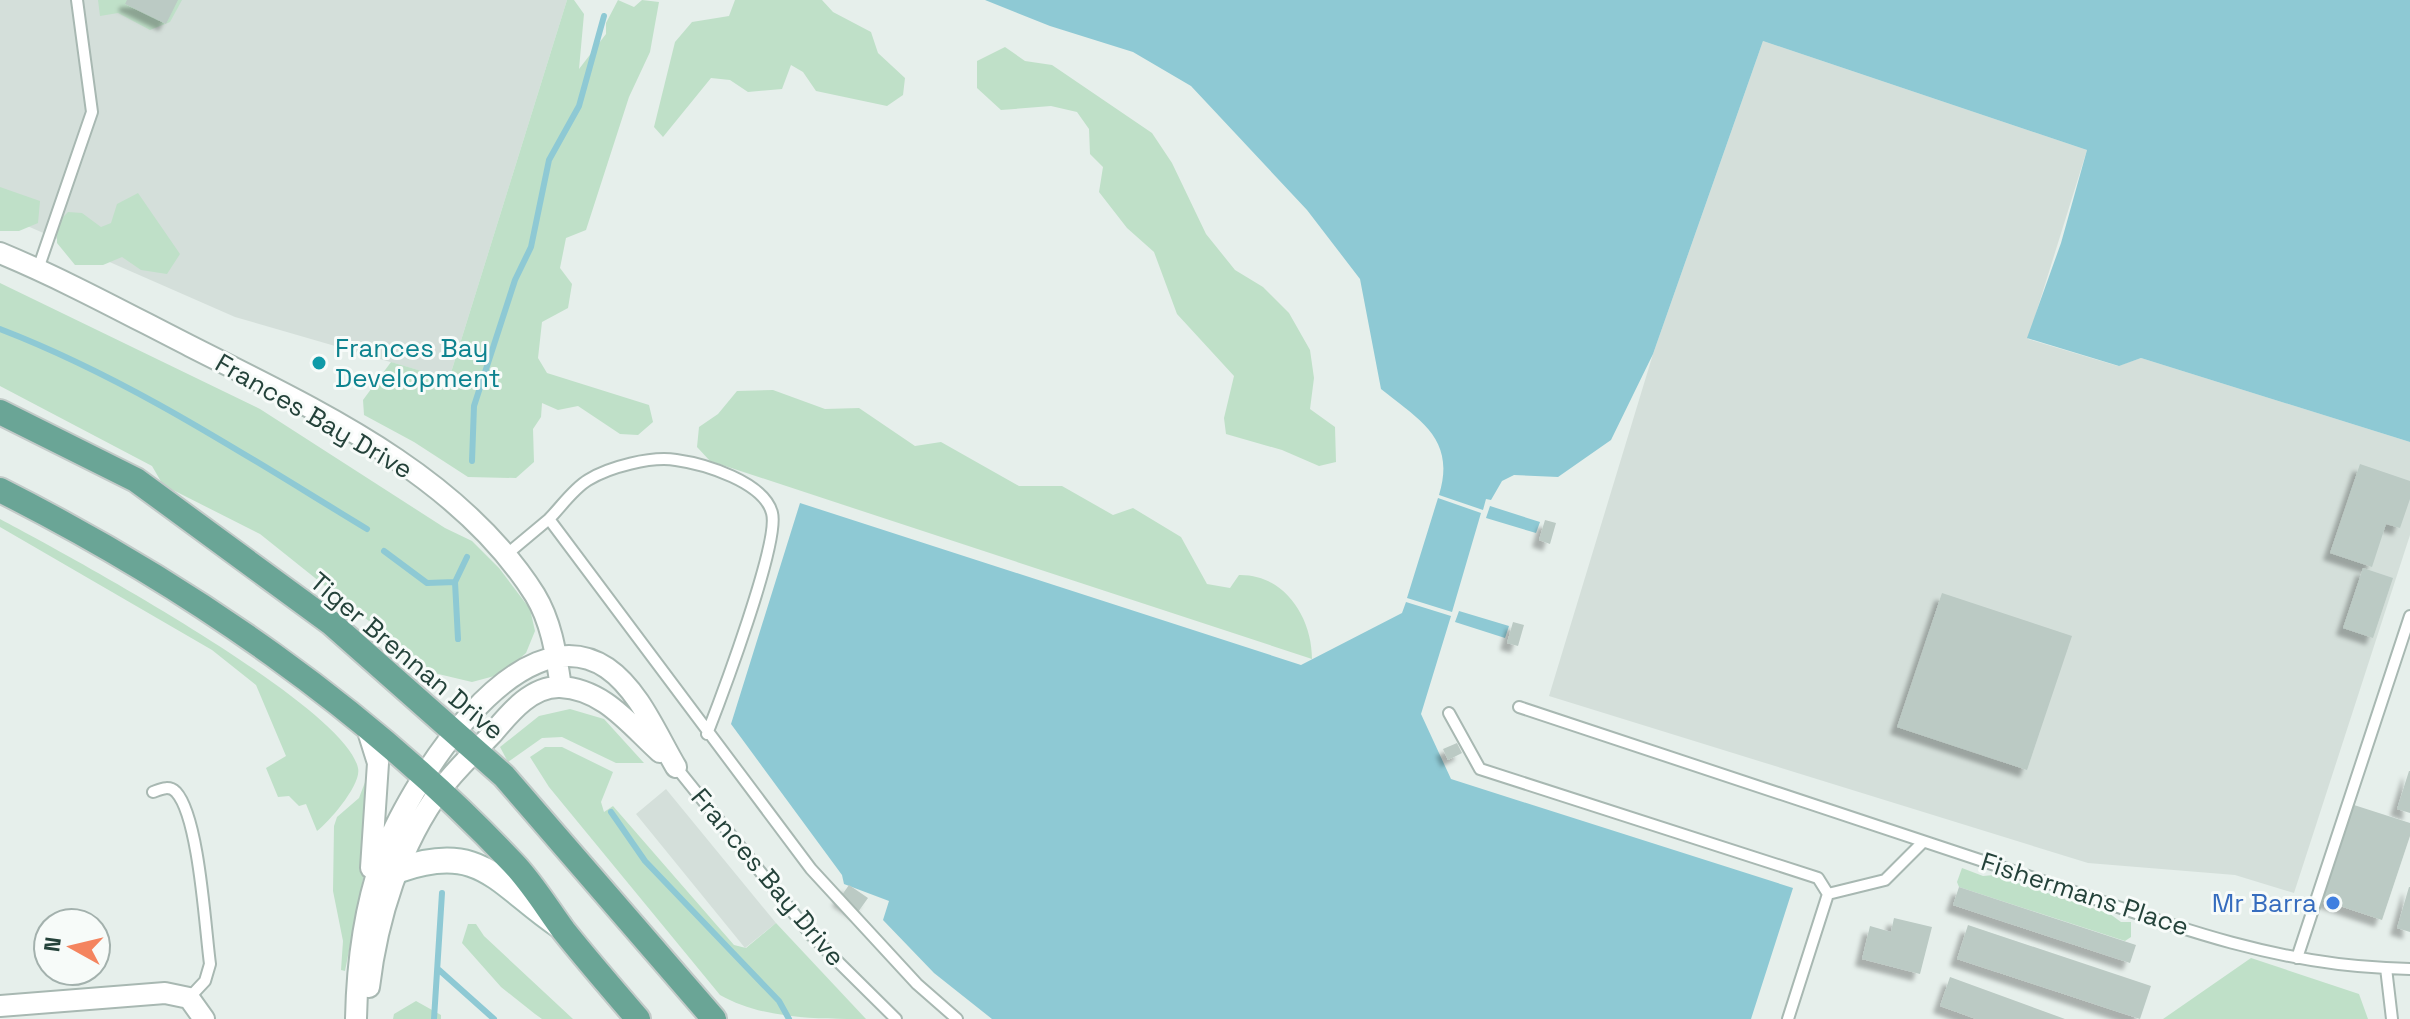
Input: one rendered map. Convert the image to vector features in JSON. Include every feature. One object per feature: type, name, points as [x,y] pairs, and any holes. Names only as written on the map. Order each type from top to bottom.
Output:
[{"type":"main road","name":"Tiger Brennan Drive","points":[[0,412],[136,480],[331,623],[504,776],[714,1019]]},
{"type":"main road","points":[[0,490],[95,538],[278,659],[367,728],[432,782],[528,879],[562,928],[638,1019]]},
{"type":"street","name":"Frances Bay Drive","points":[[0,253],[38,269],[353,433],[438,490],[506,555],[542,607],[561,687],[584,691],[606,702],[676,767]]},
{"type":"street","name":"Frances Bay Drive","points":[[556,656],[586,659],[614,674],[638,702],[676,767]]},
{"type":"street","points":[[364,1019],[378,935],[432,782],[456,734],[512,676],[532,664],[556,656]]},
{"type":"street","points":[[365,923],[387,845],[432,782],[477,750],[531,695],[561,687]]},
{"type":"street","points":[[356,1019],[356,982],[378,786],[378,763],[367,728]]},
{"type":"street","points":[[399,870],[431,858],[453,858],[474,863],[562,928]]},
{"type":"street","points":[[0,1006],[150,992],[189,998],[204,1019]]},
{"type":"lane","points":[[38,269],[92,112],[77,0]]},
{"type":"lane","points":[[506,555],[549,519],[587,481],[630,464],[674,459],[746,482],[764,497],[773,515],[769,543],[735,661],[707,734]]},
{"type":"lane","points":[[549,519],[811,869],[917,984],[957,1019]]},
{"type":"lane","points":[[2297,958],[2410,616]]},
{"type":"lane","name":"Fishermans Place","points":[[1519,707],[2187,929],[2297,958],[2410,969]]},
{"type":"lane","points":[[1449,713],[1480,769],[1818,878],[1828,894],[1788,1019]]},
{"type":"lane","name":"Frances Bay Drive","points":[[676,767],[812,936],[896,1019]]},
{"type":"lane","points":[[153,792],[165,788],[176,792],[190,816],[210,964],[205,981],[189,998]]},
{"type":"lane","points":[[1828,894],[1885,880],[1922,843]]},
{"type":"lane","points":[[2386,968],[2392,1019]]},
{"type":"shaded area","points":[[0,0],[567,0],[449,379],[235,317],[0,214]]},
{"type":"shaded area","points":[[1763,41],[2087,150],[2028,339],[2118,366],[2141,358],[2410,442],[2410,535],[2294,893],[2235,875],[2088,863],[1549,696],[1653,354]]},
{"type":"shaded area","points":[[666,789],[776,923],[745,948],[636,814]]},
{"type":"green space","points":[[98,0],[182,0],[170,22],[150,30],[118,13],[100,16]]},
{"type":"green space","points":[[567,0],[574,0],[584,14],[579,69],[606,34],[606,23],[618,0],[634,7],[642,0],[659,2],[650,52],[629,97],[586,230],[566,238],[560,268],[572,284],[568,308],[542,322],[538,358],[547,373],[649,405],[653,422],[638,435],[620,434],[578,406],[558,410],[542,403],[541,417],[533,429],[534,462],[516,478],[468,477],[414,442],[364,415],[363,400],[391,362],[449,379]]},
{"type":"green space","points":[[735,0],[822,0],[833,12],[871,32],[878,53],[905,78],[903,95],[887,106],[816,91],[803,72],[791,65],[782,89],[748,92],[730,80],[711,78],[663,137],[654,127],[675,42],[692,22],[729,16]]},
{"type":"green space","points":[[1005,47],[1025,61],[1052,65],[1152,133],[1172,163],[1206,234],[1235,270],[1263,287],[1289,313],[1310,350],[1314,378],[1310,409],[1335,427],[1336,462],[1319,466],[1282,450],[1226,434],[1224,418],[1234,376],[1177,314],[1154,252],[1127,228],[1099,192],[1103,167],[1090,154],[1089,129],[1077,112],[1051,106],[1001,110],[977,88],[977,61]]},
{"type":"green space","points":[[0,187],[40,201],[38,223],[19,231],[0,231]]},
{"type":"green space","points":[[138,193],[180,254],[167,274],[141,270],[122,257],[103,265],[75,265],[57,243],[57,223],[68,212],[82,213],[101,227],[111,223],[117,204]]},
{"type":"green space","points":[[0,283],[260,409],[445,528],[472,541],[499,568],[530,609],[535,631],[526,653],[502,674],[472,682],[434,673],[260,534],[163,485],[152,466],[0,386]]},
{"type":"green space","points":[[773,390],[825,409],[859,408],[915,446],[941,442],[1019,486],[1062,486],[1113,515],[1133,508],[1181,537],[1207,584],[1230,588],[1239,575],[1255,577],[1282,590],[1301,614],[1311,643],[1312,659],[710,461],[697,447],[699,427],[718,414],[737,391]]},
{"type":"green space","points":[[0,519],[138,596],[256,670],[306,707],[342,741],[358,768],[350,793],[329,820],[317,831],[306,804],[299,806],[289,796],[278,797],[266,768],[286,756],[256,685],[212,650],[0,527]]},
{"type":"green space","points":[[570,709],[604,719],[644,763],[616,763],[562,737],[542,738],[508,762],[500,747],[539,716]]},
{"type":"green space","points":[[545,747],[562,747],[613,772],[601,802],[604,812],[613,806],[734,945],[746,948],[776,923],[866,1019],[809,1018],[771,1013],[720,995],[549,787],[530,757]]},
{"type":"green space","points":[[367,777],[370,778],[365,869],[345,971],[341,970],[343,941],[333,891],[334,826],[337,817],[359,798]]},
{"type":"green space","points":[[1962,868],[1983,876],[1994,875],[2110,914],[2121,922],[2131,922],[2131,937],[2125,941],[1959,887],[1957,882]]},
{"type":"green space","points":[[468,924],[476,924],[484,936],[573,1019],[542,1019],[501,987],[462,943]]},
{"type":"green space","points":[[2251,958],[2359,994],[2368,1019],[2163,1019]]},
{"type":"green space","points":[[416,1001],[441,1015],[441,1019],[393,1019],[394,1014]]},
{"type":"water","points":[[985,0],[2410,0],[2410,442],[2141,358],[2119,366],[2027,338],[2061,243],[2087,150],[1763,41],[1653,354],[1611,440],[1558,477],[1514,475],[1502,481],[1491,500],[1486,499],[1483,510],[1439,495],[1443,459],[1439,445],[1421,422],[1381,389],[1360,279],[1307,210],[1191,86],[1133,52],[1050,26]]},
{"type":"water","points":[[1438,498],[1481,513],[1452,612],[1407,598]]},
{"type":"water","points":[[800,503],[1301,665],[1402,613],[1406,602],[1451,616],[1421,714],[1451,779],[1793,888],[1751,1019],[992,1019],[934,973],[883,920],[889,901],[844,884],[842,875],[731,724]]},
{"type":"water","points":[[1490,506],[1540,522],[1536,533],[1486,518]]},
{"type":"water","points":[[1459,611],[1509,626],[1505,638],[1455,622]]},
{"type":"building","points":[[127,0],[178,0],[166,24],[125,4]]},
{"type":"building","points":[[2360,464],[2410,481],[2410,499],[2400,528],[2386,524],[2372,567],[2330,553]]},
{"type":"building","points":[[1545,520],[1556,523],[1550,544],[1539,540]]},
{"type":"building","points":[[2363,568],[2393,578],[2373,638],[2343,628]]},
{"type":"building","points":[[1942,593],[2072,636],[2027,770],[1897,727]]},
{"type":"building","points":[[1513,622],[1524,625],[1518,646],[1507,643]]},
{"type":"building","points":[[1457,743],[1462,753],[1448,760],[1443,749]]},
{"type":"building","points":[[2410,771],[2410,813],[2397,809]]},
{"type":"building","points":[[2354,805],[2410,823],[2410,836],[2382,920],[2322,900]]},
{"type":"building","points":[[849,885],[868,898],[858,912],[839,899]]},
{"type":"building","points":[[1959,887],[2136,945],[2130,963],[1953,905]]},
{"type":"building","points":[[2410,887],[2410,932],[2397,928]]},
{"type":"building","points":[[1894,918],[1932,927],[1920,974],[1862,959],[1870,926],[1891,932]]},
{"type":"building","points":[[1968,925],[2151,986],[2140,1019],[1957,959]]},
{"type":"building","points":[[1950,977],[2065,1019],[1976,1019],[1940,1006]]},
{"type":"waterway","points":[[472,461],[474,406],[515,280],[531,247],[549,160],[579,106],[604,16]]},
{"type":"waterway","points":[[0,329],[142,395],[367,529]]},
{"type":"waterway","points":[[384,551],[427,583],[455,582]]},
{"type":"waterway","points":[[458,639],[455,582],[467,557]]},
{"type":"waterway","points":[[611,812],[645,861],[779,1001],[789,1019]]},
{"type":"waterway","points":[[434,1019],[442,893]]},
{"type":"waterway","points":[[438,969],[494,1019]]},
{"type":"place","name":"Frances Bay Development","points":[[319,363]]},
{"type":"place","name":"Mr Barra","points":[[2333,903]]}]
